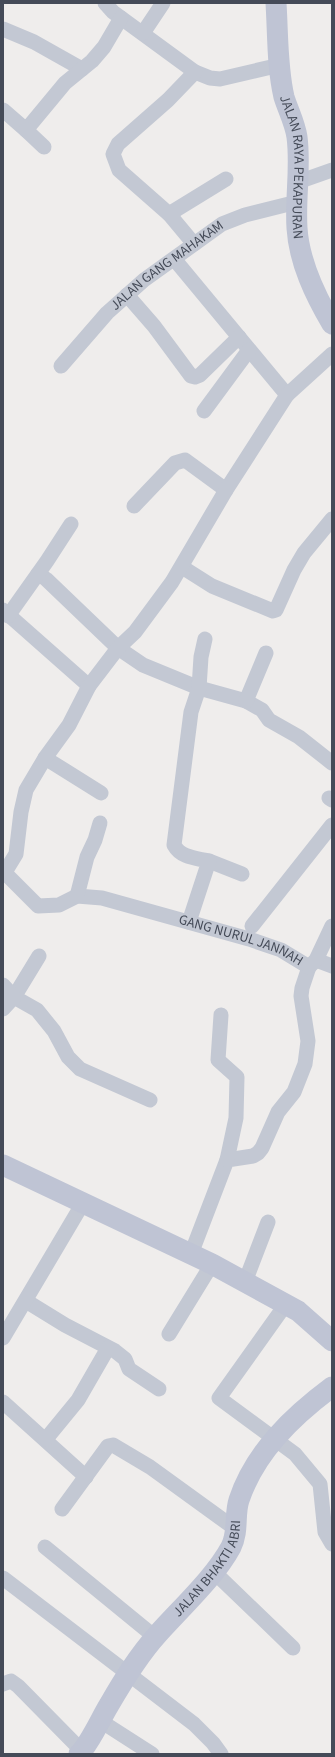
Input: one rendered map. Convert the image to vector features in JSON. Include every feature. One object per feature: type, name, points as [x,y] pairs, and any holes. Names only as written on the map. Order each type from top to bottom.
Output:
[{"type":"street","points":[[106,3],[113,12],[195,72],[210,78],[220,79],[280,65]]},
{"type":"street","points":[[143,33],[163,3]]},
{"type":"street","name":"JALAN RAYA PEKAPURAN","points":[[276,3],[280,65],[284,96],[296,135],[299,158],[297,229],[304,264],[320,305],[332,324]]},
{"type":"street","points":[[26,130],[65,83],[82,69],[104,47],[121,18]]},
{"type":"street","points":[[3,29],[34,42],[82,69]]},
{"type":"street","points":[[194,244],[169,214],[119,170],[113,154],[118,144],[168,100],[195,72]]},
{"type":"street","points":[[3,110],[44,147]]},
{"type":"street","name":"JALAN GANG MAHAKAM","points":[[61,366],[90,330],[144,280],[175,260],[222,224],[297,192],[332,170]]},
{"type":"street","points":[[169,214],[226,179]]},
{"type":"street","points":[[175,260],[287,395]]},
{"type":"street","points":[[128,295],[154,326],[191,376],[195,377],[200,375],[239,337]]},
{"type":"street","points":[[204,411],[249,350]]},
{"type":"street","points":[[4,871],[16,854],[21,812],[26,790],[45,758],[69,725],[89,686],[118,648],[135,632],[182,567],[226,490],[287,395],[332,354]]},
{"type":"street","points":[[134,506],[175,462],[180,460],[185,460],[226,490]]},
{"type":"street","points":[[182,567],[212,586],[235,597],[269,610],[276,610],[294,570],[304,554],[332,519]]},
{"type":"street","points":[[71,524],[38,574],[6,613],[89,686]]},
{"type":"street","points":[[38,574],[52,584],[118,648],[143,665],[199,688],[246,701],[262,710],[269,720],[299,737],[332,763]]},
{"type":"street","points":[[205,639],[201,657],[199,688],[191,712],[174,845],[181,853],[188,857],[209,861],[242,874]]},
{"type":"street","points":[[246,701],[266,653]]},
{"type":"street","points":[[45,758],[102,793]]},
{"type":"street","points":[[77,896],[87,857],[96,840],[100,823]]},
{"type":"street","points":[[252,926],[332,825]]},
{"type":"street","points":[[189,922],[209,861]]},
{"type":"street","name":"GANG NURUL JANNAH","points":[[4,871],[38,906],[58,905],[77,896],[102,898],[189,922],[281,950],[313,963],[302,988],[301,996],[308,1041],[305,1064],[294,1092],[278,1112],[262,1148],[258,1153],[253,1156],[227,1160]]},
{"type":"street","points":[[332,926],[313,963],[332,966]]},
{"type":"street","points":[[3,1009],[14,997],[39,956]]},
{"type":"street","points":[[3,985],[14,997],[37,1010],[54,1031],[68,1057],[80,1069],[150,1100]]},
{"type":"street","points":[[191,1254],[227,1160],[236,1118],[238,1077],[218,1060],[221,1015]]},
{"type":"street","points":[[3,1165],[212,1264],[286,1304],[307,1318],[332,1341]]},
{"type":"street","points":[[3,1338],[83,1203]]},
{"type":"street","points":[[245,1282],[268,1222]]},
{"type":"street","points":[[170,1334],[212,1264]]},
{"type":"street","points":[[26,1301],[125,1359],[129,1369],[159,1389]]},
{"type":"street","points":[[286,1304],[218,1398],[276,1438],[295,1454],[320,1484],[325,1532],[332,1544]]},
{"type":"street","points":[[46,1439],[78,1400],[108,1348]]},
{"type":"street","name":"JALAN BHAKTI ABRI","points":[[81,1752],[127,1674],[155,1637],[214,1571],[231,1546],[237,1530],[238,1501],[246,1481],[262,1454],[300,1413],[332,1386]]},
{"type":"street","points":[[3,1402],[46,1439],[86,1477]]},
{"type":"street","points":[[62,1509],[108,1446],[113,1445],[150,1467],[237,1530]]},
{"type":"street","points":[[45,1547],[155,1637]]},
{"type":"street","points":[[214,1571],[293,1648]]},
{"type":"street","points":[[5,1586],[194,1724],[213,1743],[221,1754]]},
{"type":"street","points":[[3,1684],[11,1682],[18,1686],[81,1752]]},
{"type":"street","points":[[99,1720],[152,1754]]}]
